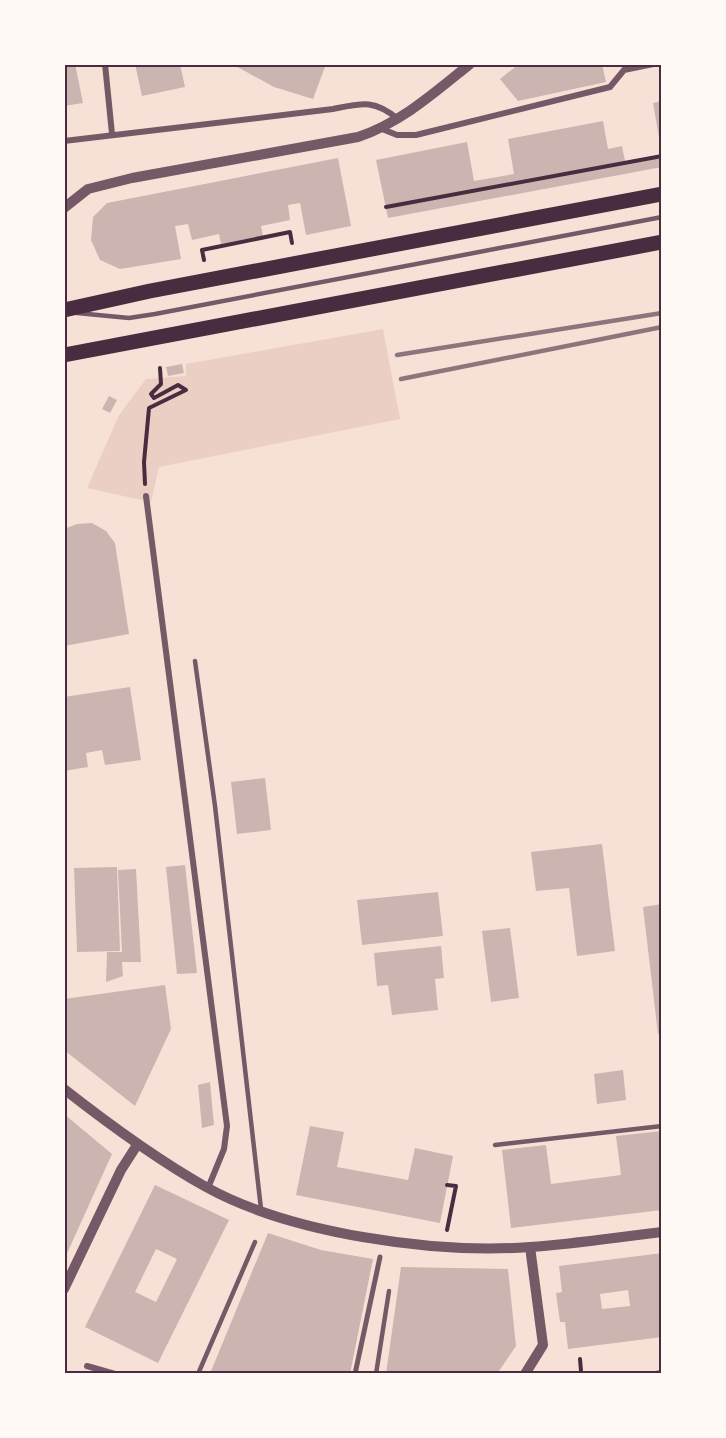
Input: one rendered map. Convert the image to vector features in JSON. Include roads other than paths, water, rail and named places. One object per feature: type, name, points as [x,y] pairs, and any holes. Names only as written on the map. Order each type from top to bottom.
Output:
[{"type":"main road","points":[[64,311],[150,291],[662,194]]},
{"type":"main road","points":[[64,355],[662,242]]},
{"type":"street","points":[[105,64],[112,135]]},
{"type":"street","points":[[64,208],[88,189],[132,178],[358,137],[382,129],[399,120],[470,64]]},
{"type":"street","points":[[382,129],[397,135],[438,129],[610,87],[624,70],[652,64]]},
{"type":"street","points":[[64,141],[333,109],[364,102],[385,108],[399,120]]},
{"type":"street","points":[[146,496],[227,1126],[224,1149],[208,1188]]},
{"type":"street","points":[[64,1089],[137,1145],[208,1188],[305,1225],[384,1240],[450,1247],[530,1247],[662,1232]]},
{"type":"street","points":[[64,1289],[69,1272],[121,1170],[137,1145]]},
{"type":"street","points":[[525,1374],[543,1345],[530,1247]]},
{"type":"street","points":[[355,1374],[380,1257]]},
{"type":"street","points":[[87,1366],[115,1374]]},
{"type":"street","points":[[655,1374],[662,1373]]},
{"type":"lane","points":[[64,311],[129,318],[155,314],[662,217]]},
{"type":"lane","points":[[195,661],[218,830],[261,1210]]},
{"type":"lane","points":[[495,1145],[662,1126]]},
{"type":"lane","points":[[198,1374],[255,1242]]},
{"type":"lane","points":[[376,1374],[389,1291]]},
{"type":"railway","points":[[397,355],[662,313]]},
{"type":"railway","points":[[401,379],[662,327]]}]
